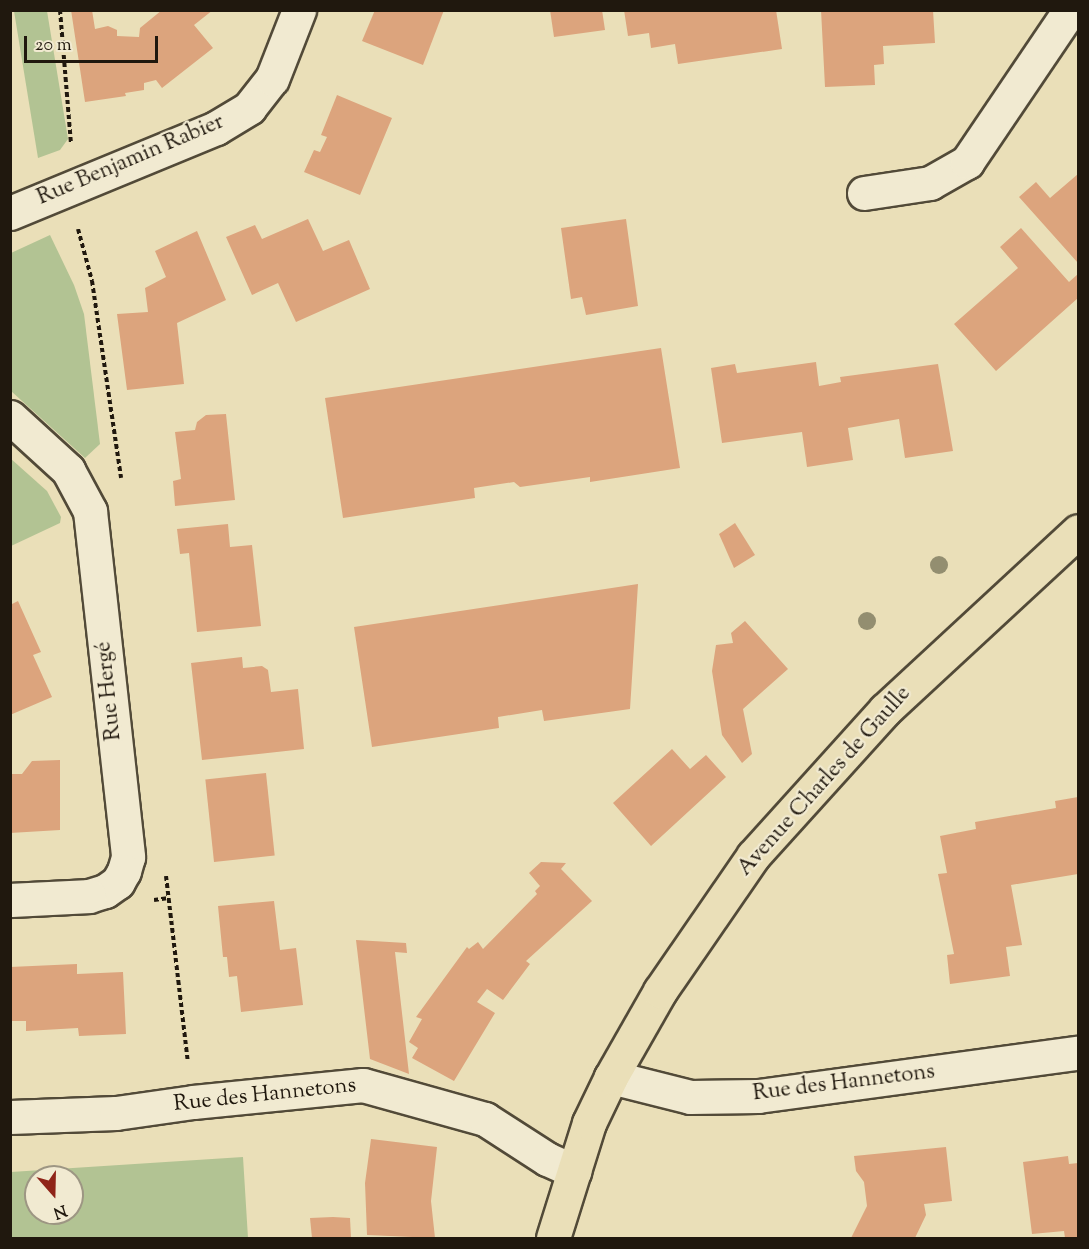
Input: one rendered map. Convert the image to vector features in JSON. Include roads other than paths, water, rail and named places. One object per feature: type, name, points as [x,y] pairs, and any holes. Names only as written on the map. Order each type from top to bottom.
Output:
[{"type":"main road","name":"Avenue Charles de Gaulle","points":[[553,1239],[588,1123],[611,1077],[660,991],[753,856],[885,710],[1078,531]]},
{"type":"street","name":"Rue Benjamin Rabier","points":[[10,213],[216,128],[249,108],[272,79],[299,10]]},
{"type":"street","points":[[864,193],[930,183],[968,162],[1070,10]]},
{"type":"street","name":"Rue Hergé","points":[[10,417],[68,470],[90,511],[128,857],[118,882],[105,891],[88,896],[10,900]]},
{"type":"street","name":"Rue des Hannetons","points":[[611,1077],[690,1097],[758,1096],[1078,1053]]},
{"type":"street","name":"Rue des Hannetons","points":[[10,1117],[117,1113],[193,1102],[363,1085],[484,1119],[547,1159],[574,1171]]}]
